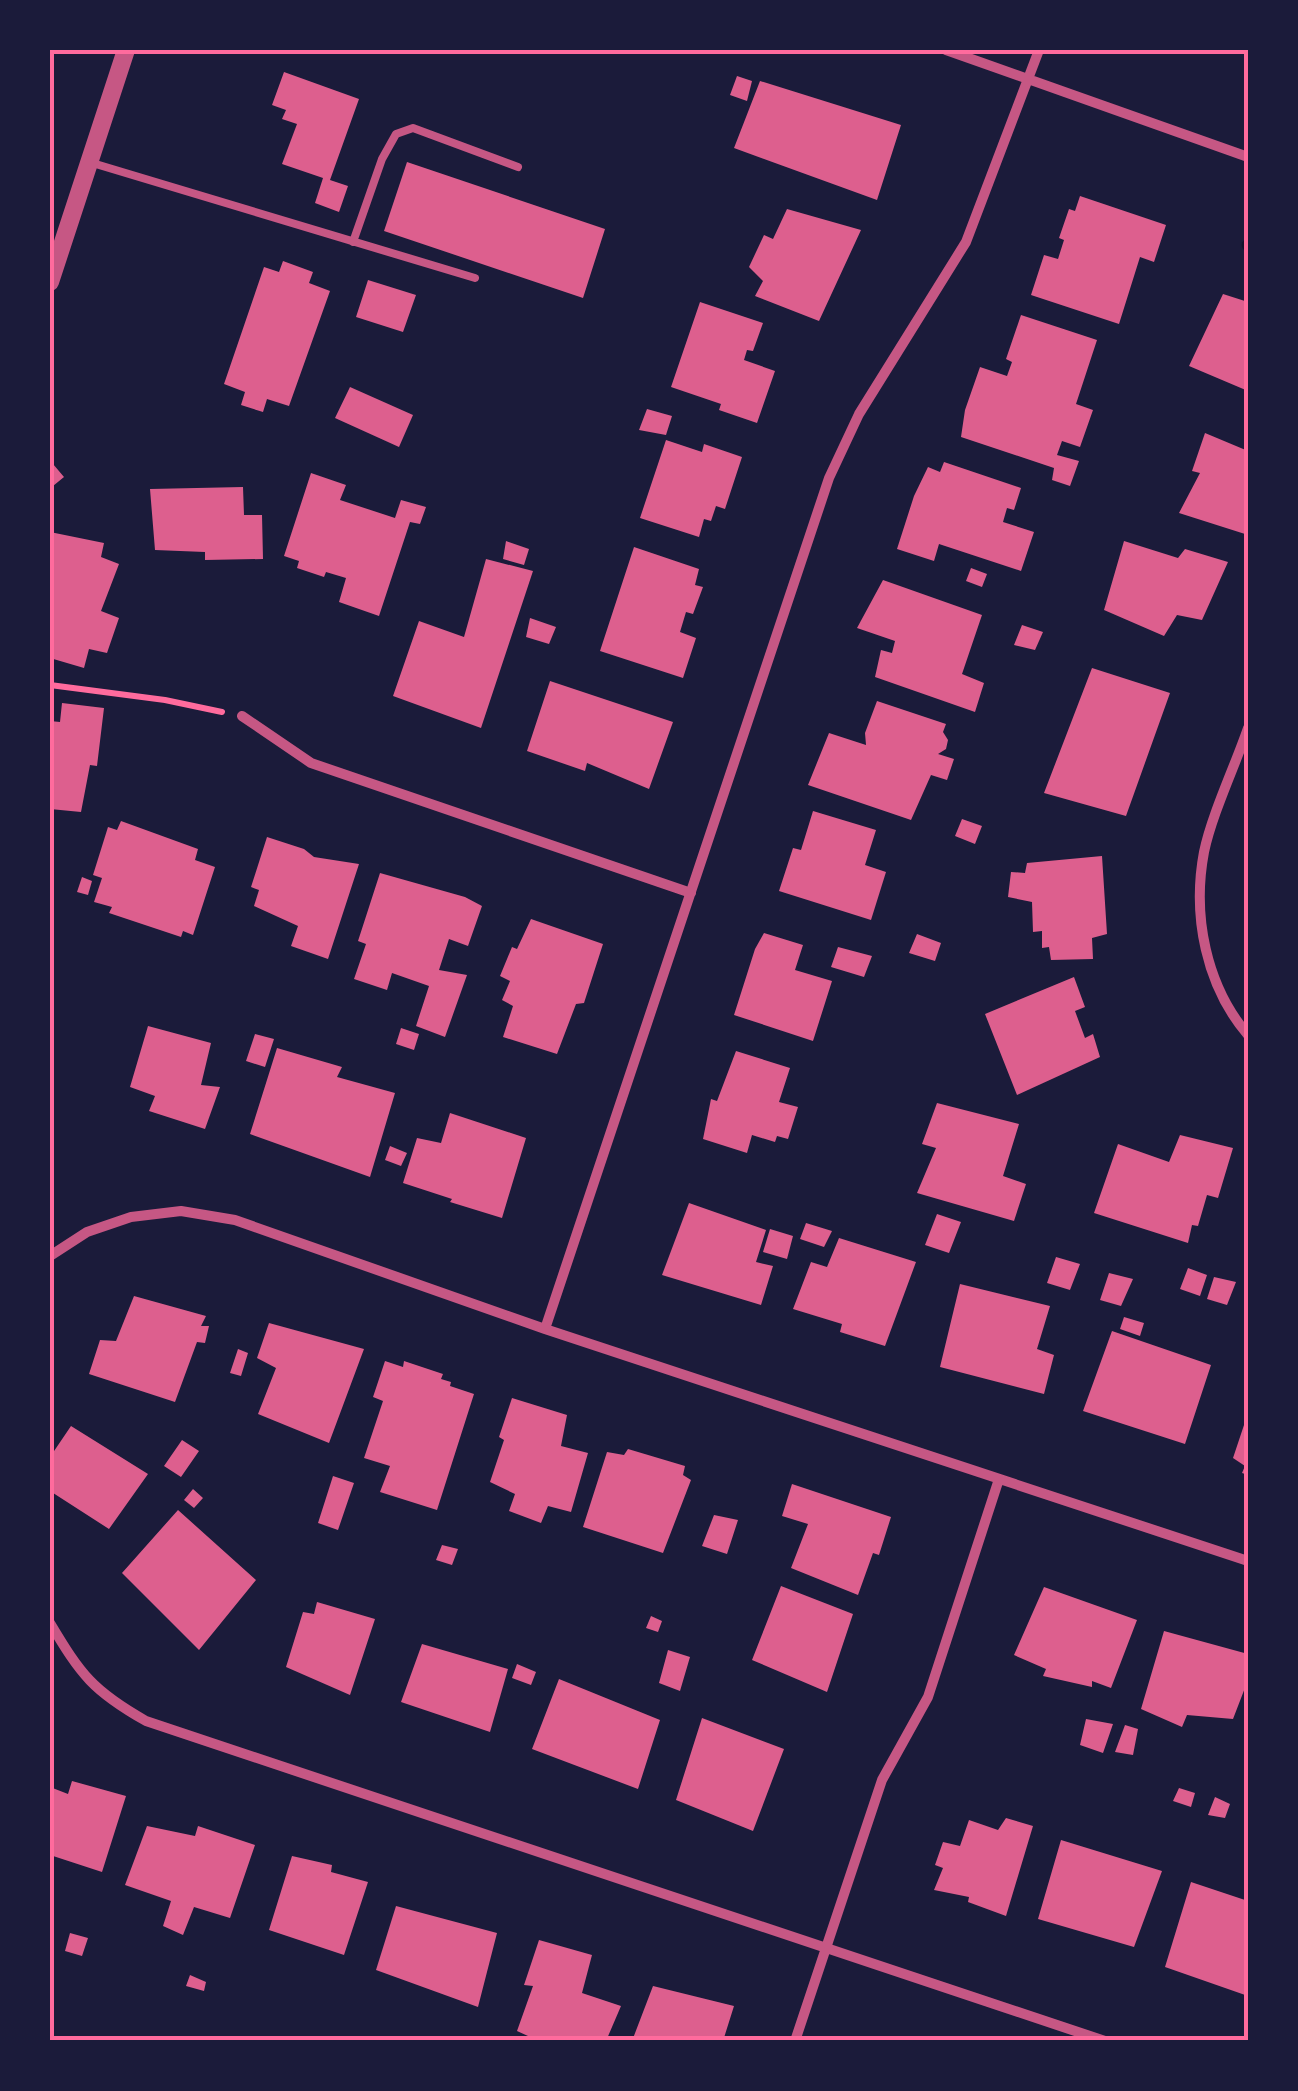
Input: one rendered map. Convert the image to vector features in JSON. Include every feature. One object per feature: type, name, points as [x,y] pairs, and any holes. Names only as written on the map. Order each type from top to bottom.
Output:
[{"type":"street","points":[[50,282],[126,50]]},
{"type":"street","points":[[946,50],[1248,157]]},
{"type":"street","points":[[545,1329],[829,478],[859,414],[966,242],[1039,50]]},
{"type":"street","points":[[242,716],[311,763],[691,892]]},
{"type":"street","points":[[1248,728],[1204,852],[1200,911],[1206,956],[1222,995],[1248,1035]]},
{"type":"street","points":[[50,1256],[87,1232],[131,1217],[181,1211],[236,1220],[545,1329],[1248,1561]]},
{"type":"street","points":[[795,2041],[882,1780],[928,1697],[999,1480]]},
{"type":"street","points":[[50,1623],[77,1668],[108,1700],[146,1721],[1105,2041]]},
{"type":"lane","points":[[353,242],[382,158],[396,134],[413,128],[518,167]]},
{"type":"lane","points":[[90,162],[475,278]]},
{"type":"path","points":[[50,686],[165,700],[242,716]]},
{"type":"building","points":[[284,72],[359,99],[330,180],[348,186],[339,212],[315,203],[323,178],[282,164],[297,124],[282,119],[286,110],[272,105]]},
{"type":"building","points":[[737,76],[752,81],[747,101],[730,95]]},
{"type":"building","points":[[760,81],[901,125],[877,200],[734,148]]},
{"type":"building","points":[[407,162],[605,229],[583,298],[384,231]]},
{"type":"building","points":[[1080,196],[1166,225],[1154,262],[1140,257],[1119,324],[1031,295],[1044,255],[1058,259],[1064,240],[1059,238],[1069,209],[1075,211]]},
{"type":"building","points":[[787,209],[861,230],[819,321],[755,296],[763,281],[749,267],[764,235],[773,239]]},
{"type":"building","points":[[283,261],[313,272],[309,283],[330,291],[289,406],[267,399],[263,412],[241,405],[245,392],[224,384],[264,267],[279,272]]},
{"type":"building","points":[[368,280],[416,295],[403,332],[356,317]]},
{"type":"building","points":[[1223,294],[1248,302],[1248,391],[1189,366]]},
{"type":"building","points":[[700,302],[763,323],[753,351],[747,350],[744,360],[775,371],[757,423],[719,410],[721,404],[671,387]]},
{"type":"building","points":[[1021,315],[1097,340],[1076,404],[1093,410],[1080,447],[1062,441],[1057,455],[1079,461],[1070,486],[1052,480],[1054,468],[961,437],[965,410],[980,367],[1007,376],[1012,362],[1006,359]]},
{"type":"building","points":[[350,387],[413,415],[399,447],[335,418]]},
{"type":"building","points":[[647,409],[672,416],[666,435],[639,430]]},
{"type":"building","points":[[1205,433],[1248,451],[1245,534],[1179,513],[1200,473],[1192,471]]},
{"type":"building","points":[[666,440],[702,452],[704,444],[742,457],[725,509],[716,506],[711,521],[704,519],[699,537],[640,518]]},
{"type":"building","points":[[944,462],[1021,488],[1014,510],[1007,508],[1003,522],[1034,532],[1021,571],[939,544],[934,561],[897,549],[928,467],[940,472]]},
{"type":"building","points":[[53,464],[64,477],[53,486],[50,467]]},
{"type":"building","points":[[311,473],[346,485],[340,500],[395,518],[401,500],[426,507],[420,524],[410,522],[379,616],[339,602],[346,578],[326,572],[324,577],[297,568],[299,561],[284,556]]},
{"type":"building","points":[[243,487],[244,515],[262,515],[263,559],[205,560],[205,552],[155,550],[150,489]]},
{"type":"building","points":[[50,532],[104,543],[101,557],[119,564],[101,611],[119,618],[107,653],[89,649],[84,668],[50,658]]},
{"type":"building","points":[[506,541],[529,549],[524,565],[503,559]]},
{"type":"building","points":[[1124,541],[1178,558],[1185,549],[1228,562],[1202,620],[1177,615],[1164,636],[1104,610]]},
{"type":"building","points":[[634,547],[699,569],[695,585],[703,587],[693,614],[686,612],[680,632],[696,638],[683,678],[600,651]]},
{"type":"building","points":[[486,559],[533,571],[481,728],[393,696],[419,621],[464,637]]},
{"type":"building","points":[[971,568],[987,574],[982,587],[966,581]]},
{"type":"building","points":[[883,580],[982,615],[962,674],[984,683],[975,712],[875,677],[881,650],[892,653],[895,641],[857,628]]},
{"type":"building","points":[[530,618],[556,627],[549,644],[526,637]]},
{"type":"building","points":[[1022,625],[1043,632],[1035,650],[1014,645]]},
{"type":"building","points":[[1092,668],[1170,693],[1126,816],[1044,793]]},
{"type":"building","points":[[550,681],[673,722],[649,789],[587,763],[585,771],[527,751]]},
{"type":"building","points":[[877,701],[946,724],[946,749],[938,754],[954,759],[947,780],[931,775],[911,820],[808,785],[829,733],[866,745],[865,733]]},
{"type":"building","points":[[62,703],[104,708],[97,766],[90,765],[81,812],[50,809],[50,721],[60,722]]},
{"type":"building","points":[[813,811],[876,830],[865,865],[886,872],[871,920],[779,891],[793,848],[801,850]]},
{"type":"building","points":[[962,819],[982,826],[975,844],[955,836]]},
{"type":"building","points":[[121,821],[198,849],[195,860],[215,867],[193,935],[183,931],[181,937],[109,913],[112,907],[94,902],[102,878],[93,875],[108,827],[117,830]]},
{"type":"building","points":[[267,837],[304,849],[314,857],[359,864],[328,959],[291,946],[298,926],[254,906],[259,890],[251,887]]},
{"type":"building","points":[[1102,856],[1107,934],[1092,938],[1093,959],[1051,960],[1049,947],[1042,948],[1042,931],[1033,932],[1032,902],[1008,897],[1011,872],[1025,873],[1027,863]]},
{"type":"building","points":[[380,873],[465,897],[482,906],[468,946],[449,939],[439,970],[467,975],[445,1037],[416,1026],[429,986],[392,973],[387,990],[354,979],[366,944],[358,941]]},
{"type":"building","points":[[82,877],[92,881],[88,895],[77,892]]},
{"type":"building","points":[[531,919],[603,944],[584,1003],[576,1004],[557,1054],[503,1037],[513,1006],[502,1000],[510,981],[500,976],[512,947],[517,949]]},
{"type":"building","points":[[764,933],[803,945],[795,970],[832,981],[813,1041],[734,1015]]},
{"type":"building","points":[[917,934],[941,943],[935,961],[909,953]]},
{"type":"building","points":[[838,947],[872,956],[864,977],[831,967]]},
{"type":"building","points":[[1074,977],[1085,1007],[1075,1011],[1085,1038],[1093,1034],[1100,1057],[1017,1095],[985,1014]]},
{"type":"building","points":[[148,1026],[211,1043],[201,1085],[220,1087],[205,1129],[149,1111],[155,1096],[130,1087]]},
{"type":"building","points":[[401,1028],[419,1034],[414,1050],[396,1044]]},
{"type":"building","points":[[255,1034],[274,1039],[265,1067],[246,1061]]},
{"type":"building","points":[[277,1048],[342,1067],[337,1077],[395,1093],[370,1177],[250,1134]]},
{"type":"building","points":[[736,1051],[790,1068],[779,1102],[798,1107],[788,1139],[777,1136],[775,1142],[752,1135],[747,1153],[703,1139],[711,1099],[717,1101]]},
{"type":"building","points":[[937,1103],[1019,1124],[1003,1176],[1026,1184],[1014,1221],[917,1193],[936,1148],[922,1144]]},
{"type":"building","points":[[450,1113],[526,1138],[502,1218],[403,1183],[417,1138],[441,1143]]},
{"type":"building","points":[[1180,1135],[1233,1148],[1218,1198],[1207,1195],[1198,1226],[1192,1225],[1188,1243],[1094,1213],[1118,1144],[1169,1162]]},
{"type":"building","points":[[390,1146],[407,1153],[401,1166],[385,1160]]},
{"type":"building","points":[[689,1203],[766,1230],[756,1262],[773,1266],[761,1305],[662,1275]]},
{"type":"building","points":[[937,1214],[961,1222],[949,1253],[925,1245]]},
{"type":"building","points":[[806,1223],[832,1231],[824,1247],[800,1239]]},
{"type":"building","points":[[770,1229],[793,1236],[787,1259],[763,1252]]},
{"type":"building","points":[[839,1238],[916,1262],[885,1346],[840,1332],[842,1324],[793,1309],[811,1262],[827,1267]]},
{"type":"building","points":[[1056,1257],[1080,1264],[1070,1290],[1047,1283]]},
{"type":"building","points":[[1188,1268],[1207,1275],[1200,1296],[1180,1289]]},
{"type":"building","points":[[1109,1273],[1133,1279],[1121,1306],[1100,1300]]},
{"type":"building","points":[[1214,1277],[1236,1282],[1227,1305],[1207,1299]]},
{"type":"building","points":[[960,1284],[1050,1306],[1037,1349],[1054,1355],[1044,1394],[940,1367]]},
{"type":"building","points":[[134,1296],[206,1316],[201,1326],[209,1326],[205,1343],[197,1342],[175,1402],[89,1374],[100,1340],[116,1341]]},
{"type":"building","points":[[1124,1317],[1144,1323],[1140,1336],[1120,1329]]},
{"type":"building","points":[[269,1323],[364,1349],[329,1443],[258,1414],[276,1368],[257,1358]]},
{"type":"building","points":[[1112,1331],[1211,1365],[1185,1444],[1083,1411]]},
{"type":"building","points":[[238,1349],[248,1353],[241,1376],[230,1373]]},
{"type":"building","points":[[385,1361],[403,1367],[404,1361],[443,1374],[441,1379],[451,1382],[450,1386],[474,1394],[437,1510],[380,1492],[390,1466],[364,1458],[383,1401],[373,1397]]},
{"type":"building","points":[[512,1398],[567,1415],[561,1446],[588,1453],[571,1512],[548,1506],[541,1523],[509,1511],[515,1494],[490,1482]]},
{"type":"building","points":[[1247,1416],[1248,1475],[1242,1473],[1245,1466],[1233,1458]]},
{"type":"building","points":[[71,1426],[148,1474],[109,1529],[50,1491],[50,1457]]},
{"type":"building","points":[[182,1440],[199,1451],[181,1477],[164,1466]]},
{"type":"building","points":[[628,1449],[685,1466],[683,1475],[691,1480],[663,1553],[583,1527],[607,1452],[624,1455]]},
{"type":"building","points":[[333,1476],[354,1483],[338,1530],[318,1523]]},
{"type":"building","points":[[792,1484],[891,1517],[879,1555],[873,1553],[858,1595],[791,1568],[808,1524],[782,1516]]},
{"type":"building","points":[[193,1489],[203,1498],[194,1508],[184,1500]]},
{"type":"building","points":[[178,1510],[256,1580],[199,1650],[122,1573]]},
{"type":"building","points":[[714,1515],[738,1520],[727,1554],[702,1546]]},
{"type":"building","points":[[442,1545],[458,1549],[452,1565],[436,1560]]},
{"type":"building","points":[[781,1586],[853,1614],[827,1692],[752,1660]]},
{"type":"building","points":[[1044,1587],[1137,1620],[1111,1688],[1092,1681],[1092,1687],[1043,1676],[1046,1669],[1014,1655]]},
{"type":"building","points":[[317,1602],[375,1619],[350,1695],[286,1667],[303,1612],[314,1614]]},
{"type":"building","points":[[651,1616],[662,1621],[658,1632],[646,1628]]},
{"type":"building","points":[[1164,1631],[1248,1654],[1248,1680],[1233,1719],[1187,1715],[1182,1727],[1141,1709]]},
{"type":"building","points":[[422,1644],[508,1669],[490,1732],[401,1702]]},
{"type":"building","points":[[668,1650],[690,1657],[680,1691],[659,1683]]},
{"type":"building","points":[[517,1664],[536,1672],[531,1685],[512,1678]]},
{"type":"building","points":[[559,1679],[660,1720],[638,1789],[532,1749]]},
{"type":"building","points":[[702,1718],[784,1749],[753,1831],[676,1800]]},
{"type":"building","points":[[1086,1719],[1113,1724],[1103,1753],[1080,1745]]},
{"type":"building","points":[[1125,1725],[1138,1729],[1133,1755],[1115,1752]]},
{"type":"building","points":[[72,1781],[126,1796],[102,1872],[50,1855],[50,1787],[68,1794]]},
{"type":"building","points":[[1179,1788],[1195,1793],[1191,1807],[1173,1801]]},
{"type":"building","points":[[1215,1797],[1230,1804],[1225,1818],[1208,1815]]},
{"type":"building","points":[[1006,1818],[1033,1826],[1006,1916],[968,1902],[969,1897],[934,1890],[943,1868],[935,1865],[943,1842],[960,1846],[969,1820],[998,1830]]},
{"type":"building","points":[[147,1826],[195,1836],[198,1826],[255,1845],[230,1918],[194,1907],[183,1935],[163,1926],[171,1901],[125,1885]]},
{"type":"building","points":[[1061,1840],[1162,1871],[1134,1947],[1038,1919]]},
{"type":"building","points":[[292,1856],[332,1865],[331,1872],[368,1882],[344,1955],[269,1930]]},
{"type":"building","points":[[1191,1882],[1248,1901],[1248,1996],[1165,1967]]},
{"type":"building","points":[[396,1906],[497,1933],[478,2007],[376,1970]]},
{"type":"building","points":[[70,1933],[88,1938],[82,1956],[65,1951]]},
{"type":"building","points":[[539,1940],[592,1955],[582,1993],[621,2006],[606,2041],[539,2041],[517,2031],[533,1986],[524,1985]]},
{"type":"building","points":[[190,1975],[206,1982],[204,1991],[186,1986]]},
{"type":"building","points":[[653,1986],[734,2006],[723,2041],[632,2041]]}]
